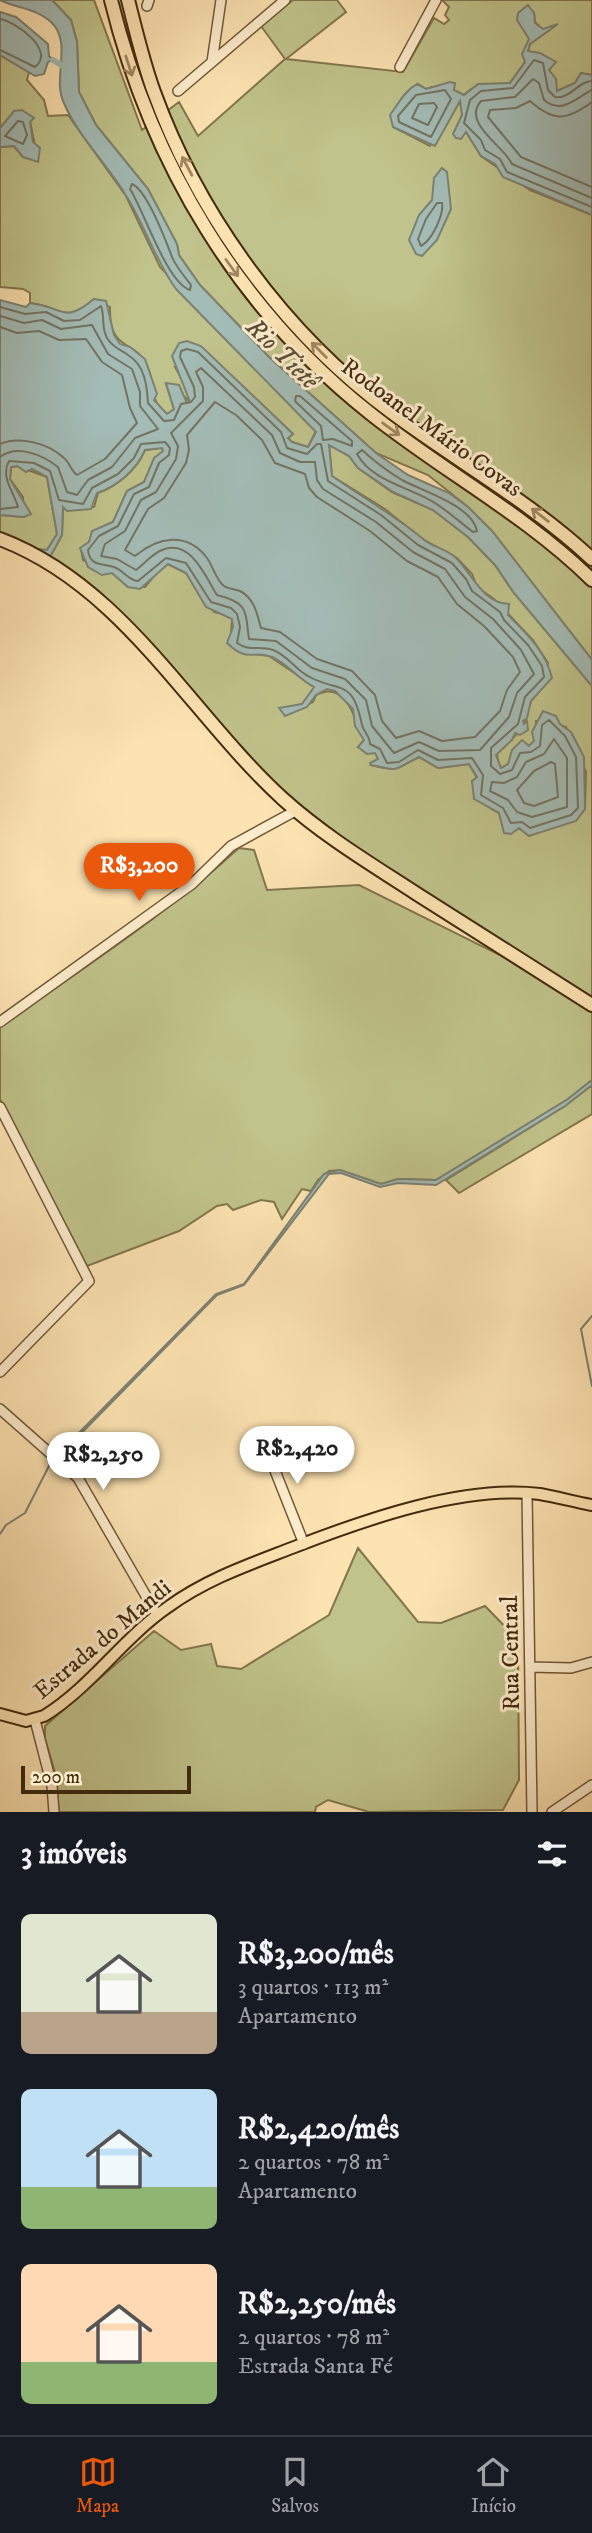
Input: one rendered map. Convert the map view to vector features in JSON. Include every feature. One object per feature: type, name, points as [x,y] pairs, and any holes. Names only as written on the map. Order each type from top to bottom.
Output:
[{"type":"highway","name":"Rodoanel Mário Covas","points":[[111,0],[139,94],[179,184],[217,248],[262,307],[302,353],[363,407],[531,526],[592,580]]},
{"type":"highway","name":"Rodoanel Mário Covas","points":[[128,0],[154,94],[179,151],[235,246],[288,317],[334,365],[369,396],[525,504],[592,559]]},
{"type":"highway","points":[[0,539],[52,565],[83,586],[118,618],[262,778],[297,810],[356,855],[592,1005]]},
{"type":"main road","name":"Estrada do Mandi","points":[[0,1714],[35,1720],[58,1707],[157,1615],[229,1571],[392,1512],[478,1497],[527,1494],[592,1505]]},
{"type":"street","points":[[212,62],[220,0]]},
{"type":"street","points":[[178,91],[285,0]]},
{"type":"street","points":[[400,67],[436,0]]},
{"type":"street","points":[[0,1022],[192,884],[231,846],[297,810]]},
{"type":"street","points":[[0,1107],[89,1281],[0,1372]]},
{"type":"street","points":[[0,1409],[78,1478],[157,1615]]},
{"type":"street","points":[[270,1434],[272,1463],[304,1544]]},
{"type":"street","name":"Rua Central","points":[[527,1494],[531,1812]]},
{"type":"street","points":[[530,1667],[571,1668],[592,1662]]},
{"type":"street","points":[[35,1720],[52,1786],[54,1812]]},
{"type":"street","points":[[552,1812],[592,1785]]},
{"type":"green space","points":[[52,0],[94,0],[142,130],[179,102],[198,136],[285,59],[261,26],[293,0],[337,0],[346,12],[286,59],[403,72],[434,18],[444,24],[449,20],[445,15],[449,7],[442,0],[592,0],[592,75],[581,73],[575,83],[557,91],[550,66],[528,51],[530,44],[551,29],[543,30],[535,22],[534,13],[525,62],[510,83],[471,89],[464,95],[441,87],[426,89],[418,84],[399,102],[393,127],[430,146],[460,101],[466,132],[481,156],[530,190],[592,215],[592,660],[492,531],[468,507],[428,475],[376,453],[269,357],[200,285],[179,255],[177,244],[148,189],[96,125],[79,92],[77,42],[71,20]]},
{"type":"green space","points":[[0,55],[29,72],[27,80],[44,100],[48,116],[68,115],[126,196],[160,267],[316,431],[308,447],[292,442],[288,438],[293,434],[231,375],[175,367],[188,390],[191,403],[175,387],[166,384],[174,409],[170,415],[163,411],[156,401],[143,358],[118,339],[114,332],[110,307],[94,299],[76,311],[63,312],[30,303],[30,293],[23,289],[0,287],[0,147],[14,146],[23,157],[38,161],[30,121],[12,117],[0,128]]},
{"type":"green space","points":[[329,444],[349,456],[358,468],[392,492],[433,510],[468,537],[495,565],[514,593],[592,686],[592,998],[373,858],[299,803],[252,759],[114,607],[50,557],[62,535],[63,507],[94,507],[98,493],[126,476],[145,450],[162,448],[164,450],[144,482],[127,491],[113,522],[93,531],[89,542],[81,548],[83,560],[112,573],[128,587],[145,587],[159,570],[168,564],[186,573],[214,612],[229,615],[232,619],[231,634],[255,654],[269,656],[315,687],[302,704],[285,708],[285,715],[313,702],[316,695],[326,691],[335,692],[348,704],[357,722],[364,740],[358,747],[375,753],[379,759],[371,765],[396,768],[419,757],[438,768],[469,764],[477,778],[472,781],[478,796],[499,813],[503,827],[519,828],[529,836],[585,808],[586,772],[566,727],[536,721],[535,741],[529,746],[522,741],[513,750],[509,764],[501,768],[498,765],[497,751],[523,727],[548,663],[533,640],[494,599],[477,587],[472,574],[457,558],[422,539],[385,509],[332,476]]},
{"type":"green space","points":[[17,466],[47,477],[57,534],[47,550],[35,549],[0,534],[0,515],[24,517],[23,497],[10,479],[11,467]]},
{"type":"green space","points":[[239,848],[254,850],[267,890],[359,885],[514,962],[592,1012],[592,1080],[568,1099],[436,1180],[398,1179],[381,1184],[340,1170],[329,1171],[318,1180],[311,1191],[302,1189],[282,1219],[274,1202],[261,1200],[233,1210],[227,1204],[217,1206],[179,1231],[87,1266],[0,1099],[0,1027],[153,919]]},
{"type":"green space","points":[[592,1085],[592,1114],[459,1193],[446,1180],[565,1106]]},
{"type":"green space","points":[[358,1548],[418,1622],[441,1623],[485,1606],[518,1640],[519,1780],[503,1810],[369,1812],[328,1800],[316,1807],[315,1812],[58,1812],[57,1779],[45,1739],[45,1726],[154,1631],[181,1650],[211,1644],[217,1666],[241,1669],[329,1615]]},
{"type":"water","points":[[0,0],[52,0],[71,20],[77,42],[79,92],[96,125],[148,189],[177,244],[179,255],[200,285],[269,357],[376,453],[408,475],[449,493],[468,507],[492,531],[592,660],[592,686],[514,593],[495,565],[468,537],[433,510],[393,492],[358,468],[349,456],[329,445],[332,476],[426,541],[455,557],[485,593],[500,603],[509,604],[508,615],[529,636],[545,660],[552,678],[531,701],[527,718],[523,721],[524,724],[527,721],[528,730],[520,735],[515,733],[512,740],[496,755],[501,768],[508,764],[512,750],[522,740],[529,746],[534,741],[532,732],[543,711],[556,716],[560,724],[571,732],[584,757],[585,809],[576,821],[529,836],[519,828],[511,834],[504,833],[499,813],[474,799],[472,781],[477,777],[469,764],[438,768],[419,757],[396,768],[371,765],[370,763],[378,759],[375,753],[367,754],[358,747],[364,740],[355,726],[353,709],[335,691],[327,689],[316,695],[307,707],[285,716],[279,708],[302,704],[314,687],[272,657],[246,655],[227,643],[233,627],[232,619],[206,607],[186,573],[168,564],[140,589],[128,587],[112,573],[102,575],[88,567],[80,548],[89,542],[92,531],[113,522],[127,491],[144,482],[154,458],[163,451],[162,448],[145,450],[126,476],[97,493],[91,509],[67,511],[63,507],[62,535],[50,557],[35,549],[47,550],[57,534],[47,477],[32,469],[26,472],[17,466],[11,467],[10,479],[31,514],[24,517],[0,515],[0,300],[26,307],[30,303],[41,305],[69,313],[94,299],[106,301],[114,335],[120,344],[130,347],[145,359],[157,394],[154,400],[167,414],[174,409],[166,383],[179,385],[187,403],[190,402],[172,356],[179,343],[187,341],[201,346],[293,434],[288,438],[292,442],[308,447],[316,432],[176,289],[125,194],[76,126],[63,101],[60,92],[62,50],[58,31],[40,14]]},
{"type":"water","points":[[528,5],[534,13],[535,23],[543,29],[558,24],[530,44],[528,51],[540,53],[556,62],[549,70],[556,79],[557,91],[575,83],[581,73],[592,75],[592,215],[503,177],[495,164],[481,156],[466,132],[461,139],[456,138],[453,134],[462,115],[460,101],[435,146],[393,127],[390,115],[405,94],[417,84],[426,89],[455,83],[454,90],[464,95],[478,84],[510,83],[525,62],[522,54],[529,39],[517,20],[518,13]]},
{"type":"water","points":[[0,12],[16,17],[48,44],[49,56],[53,60],[48,62],[44,74],[35,76],[0,55]]},
{"type":"water","points":[[22,110],[34,118],[30,122],[33,142],[40,148],[38,162],[23,157],[14,146],[0,147],[0,128],[14,111]]},
{"type":"water","points":[[442,168],[447,172],[451,209],[437,240],[422,256],[416,254],[409,240],[419,215],[432,200],[434,178]]},
{"type":"water","points":[[592,1080],[592,1085],[565,1106],[436,1185],[398,1183],[380,1187],[341,1173],[329,1174],[244,1285],[217,1295],[58,1457],[57,1455],[216,1294],[244,1284],[324,1174],[340,1170],[381,1184],[398,1179],[436,1180],[568,1099]]},
{"type":"waterway","points":[[53,60],[66,68]]},
{"type":"waterway","points":[[592,1316],[581,1329],[592,1386]]},
{"type":"waterway","points":[[0,1534],[6,1525],[25,1513],[52,1460]]},
{"type":"water label","name":"Rio Tietê","points":[[283,353]]}]
